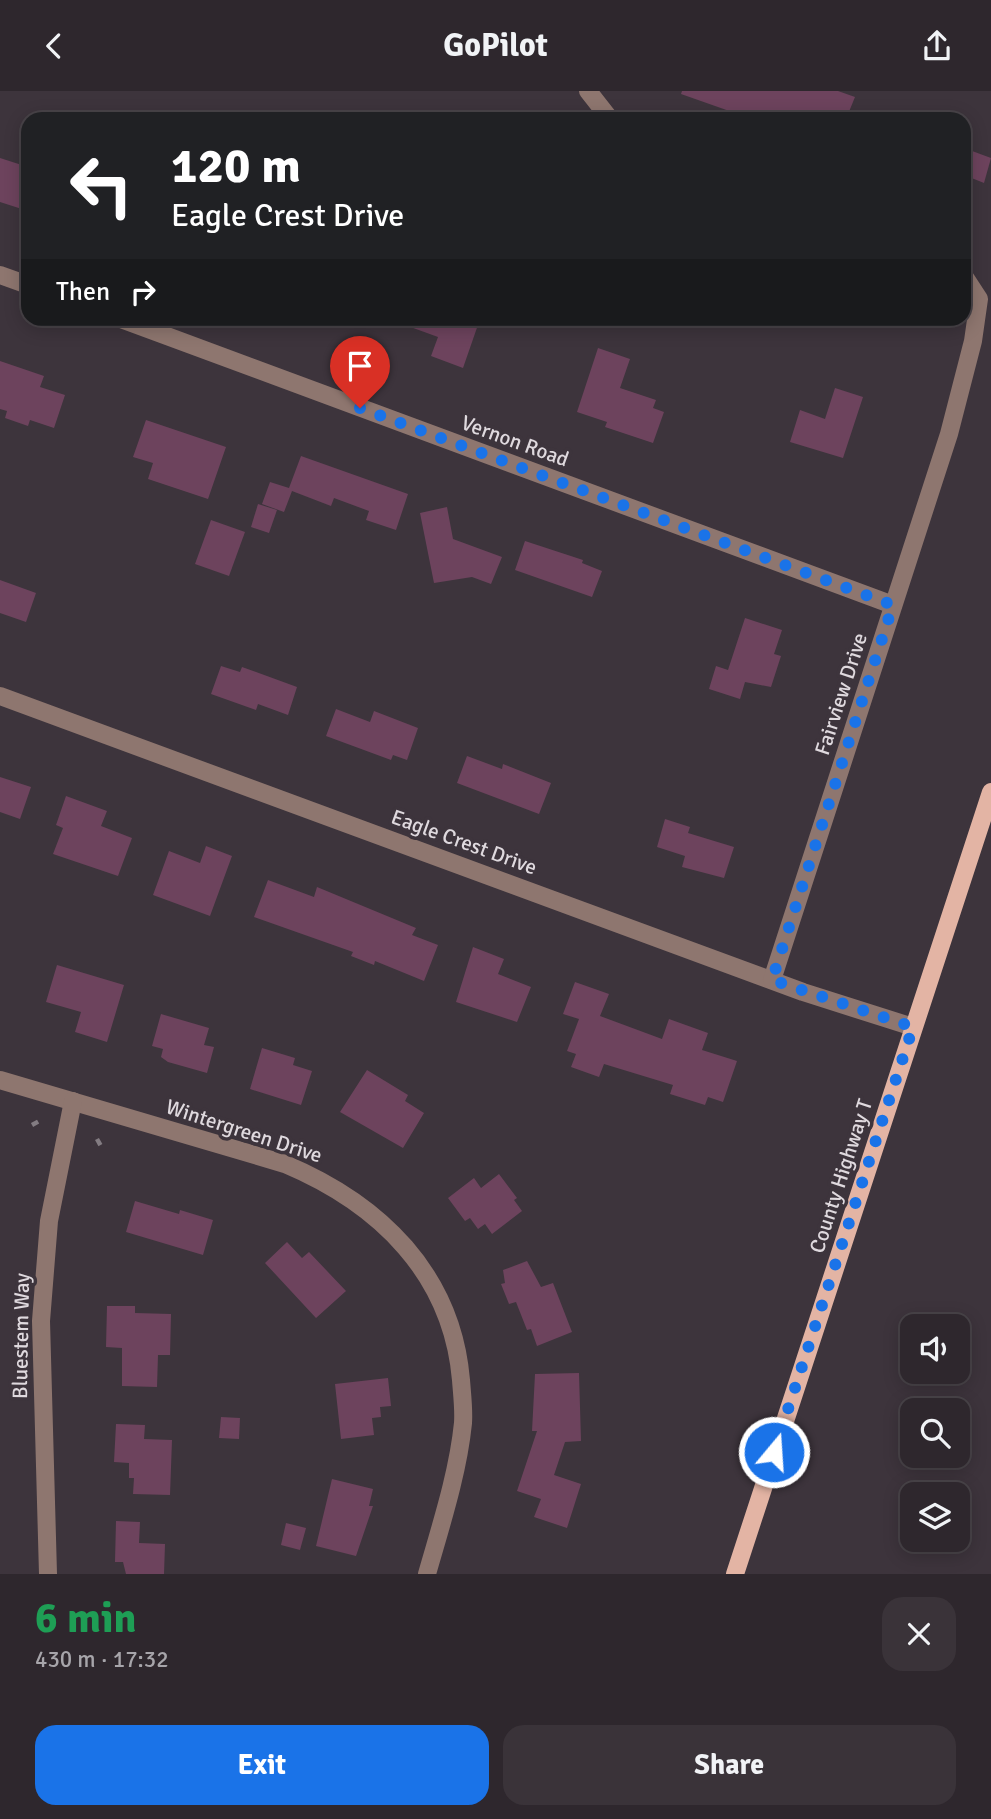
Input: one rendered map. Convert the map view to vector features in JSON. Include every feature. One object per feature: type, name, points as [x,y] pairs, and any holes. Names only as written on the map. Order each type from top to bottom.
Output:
[{"type":"main road","name":"County Highway T","points":[[735,1574],[991,792]]},
{"type":"street","points":[[588,91],[604,112]]},
{"type":"street","points":[[0,275],[21,282]]},
{"type":"street","name":"Fairview Drive","points":[[772,980],[948,434],[973,341],[979,299],[971,287]]},
{"type":"street","name":"Vernon Road","points":[[140,326],[893,605]]},
{"type":"street","name":"Eagle Crest Drive","points":[[0,696],[772,980],[913,1027]]},
{"type":"street","name":"Wintergreen Drive","points":[[0,1080],[285,1164],[321,1179],[364,1207],[396,1235],[419,1265],[448,1313],[459,1356],[463,1423],[428,1574]]},
{"type":"street","name":"Bluestem Way","points":[[48,1574],[41,1321],[49,1221],[73,1101]]},
{"type":"path","points":[[32,1125],[41,1120]]},
{"type":"path","points":[[97,1139],[102,1148]]},
{"type":"building","points":[[682,91],[838,91],[855,97],[849,112],[732,112],[681,94]]},
{"type":"building","points":[[971,151],[991,158],[984,183],[971,178]]},
{"type":"building","points":[[0,158],[21,165],[21,209],[0,202]]},
{"type":"building","points":[[408,326],[478,326],[463,368],[431,356],[438,337]]},
{"type":"building","points":[[598,348],[630,359],[620,388],[656,400],[653,408],[664,412],[653,443],[605,427],[607,422],[577,412]]},
{"type":"building","points":[[0,361],[44,376],[40,387],[65,395],[54,428],[30,420],[28,426],[5,418],[7,411],[0,409]]},
{"type":"building","points":[[835,388],[863,397],[843,458],[790,442],[800,410],[825,419]]},
{"type":"building","points":[[146,420],[226,447],[208,499],[148,479],[153,463],[133,457]]},
{"type":"building","points":[[301,456],[408,494],[396,530],[366,520],[369,511],[334,498],[331,506],[292,491],[284,512],[262,504],[270,482],[289,488]]},
{"type":"building","points":[[258,504],[277,510],[269,533],[251,527]]},
{"type":"building","points":[[447,507],[453,539],[502,557],[491,584],[472,577],[434,583],[420,513]]},
{"type":"building","points":[[211,520],[245,532],[229,576],[195,564]]},
{"type":"building","points":[[525,541],[583,560],[582,563],[602,571],[592,597],[515,570]]},
{"type":"building","points":[[0,580],[36,593],[26,622],[0,613]]},
{"type":"building","points":[[745,618],[782,630],[774,654],[781,656],[771,687],[745,682],[740,699],[709,689],[716,666],[728,670]]},
{"type":"building","points":[[221,666],[240,672],[242,667],[297,687],[288,715],[258,704],[256,710],[211,694]]},
{"type":"building","points":[[336,709],[370,722],[374,711],[418,728],[407,760],[393,755],[391,760],[326,736]]},
{"type":"building","points":[[467,756],[502,769],[503,764],[551,783],[539,814],[457,783]]},
{"type":"building","points":[[0,777],[31,787],[20,819],[0,812]]},
{"type":"building","points":[[66,796],[107,811],[101,826],[132,838],[118,876],[53,854],[63,828],[56,825]]},
{"type":"building","points":[[665,819],[690,827],[688,833],[734,847],[724,878],[682,867],[685,856],[657,847]]},
{"type":"building","points":[[206,846],[232,856],[210,916],[153,895],[169,851],[200,863]]},
{"type":"building","points":[[268,880],[314,897],[317,887],[416,928],[412,935],[438,945],[424,981],[375,961],[374,965],[351,956],[353,952],[254,917]]},
{"type":"building","points":[[473,947],[504,959],[498,974],[531,987],[517,1022],[456,1002]]},
{"type":"building","points":[[57,965],[124,985],[107,1042],[75,1032],[81,1012],[46,1002]]},
{"type":"building","points":[[575,982],[609,994],[600,1016],[662,1039],[669,1019],[708,1033],[702,1050],[737,1061],[723,1102],[708,1097],[705,1105],[670,1094],[673,1085],[604,1064],[599,1077],[571,1067],[576,1054],[567,1051],[579,1019],[563,1014]]},
{"type":"building","points":[[161,1014],[209,1028],[204,1045],[214,1047],[207,1073],[168,1062],[161,1057],[163,1049],[152,1046]]},
{"type":"building","points":[[262,1048],[295,1058],[293,1065],[312,1071],[301,1105],[250,1089]]},
{"type":"building","points":[[367,1070],[408,1095],[405,1101],[424,1113],[403,1148],[340,1112]]},
{"type":"building","points":[[499,1174],[517,1198],[514,1200],[522,1211],[492,1234],[485,1224],[478,1229],[470,1218],[465,1221],[448,1198],[474,1178],[481,1188]]},
{"type":"building","points":[[135,1201],[179,1214],[180,1210],[213,1220],[203,1255],[126,1232]]},
{"type":"building","points":[[287,1242],[302,1258],[309,1252],[346,1291],[316,1318],[265,1263]]},
{"type":"building","points":[[527,1261],[541,1287],[553,1283],[572,1332],[537,1346],[531,1329],[527,1330],[516,1302],[509,1304],[501,1284],[505,1283],[503,1270]]},
{"type":"building","points":[[107,1306],[135,1306],[135,1313],[171,1314],[170,1355],[158,1355],[157,1387],[122,1386],[122,1348],[106,1347]]},
{"type":"building","points":[[579,1373],[581,1441],[565,1442],[554,1475],[581,1484],[567,1528],[534,1517],[541,1499],[517,1491],[537,1431],[532,1431],[535,1374]]},
{"type":"building","points":[[388,1378],[391,1406],[380,1407],[381,1417],[372,1418],[374,1435],[341,1439],[335,1384]]},
{"type":"building","points":[[221,1417],[240,1418],[239,1439],[219,1438]]},
{"type":"building","points":[[116,1424],[145,1425],[144,1439],[172,1440],[170,1495],[133,1494],[134,1478],[129,1478],[129,1463],[114,1462]]},
{"type":"building","points":[[332,1479],[373,1489],[369,1506],[373,1506],[356,1556],[316,1546]]},
{"type":"building","points":[[116,1521],[140,1522],[139,1543],[165,1544],[164,1574],[126,1574],[123,1562],[115,1562]]},
{"type":"building","points":[[286,1523],[306,1528],[300,1550],[281,1545]]},
{"type":"route","points":[[360,408],[893,605],[772,980],[913,1027],[774,1452]]}]
